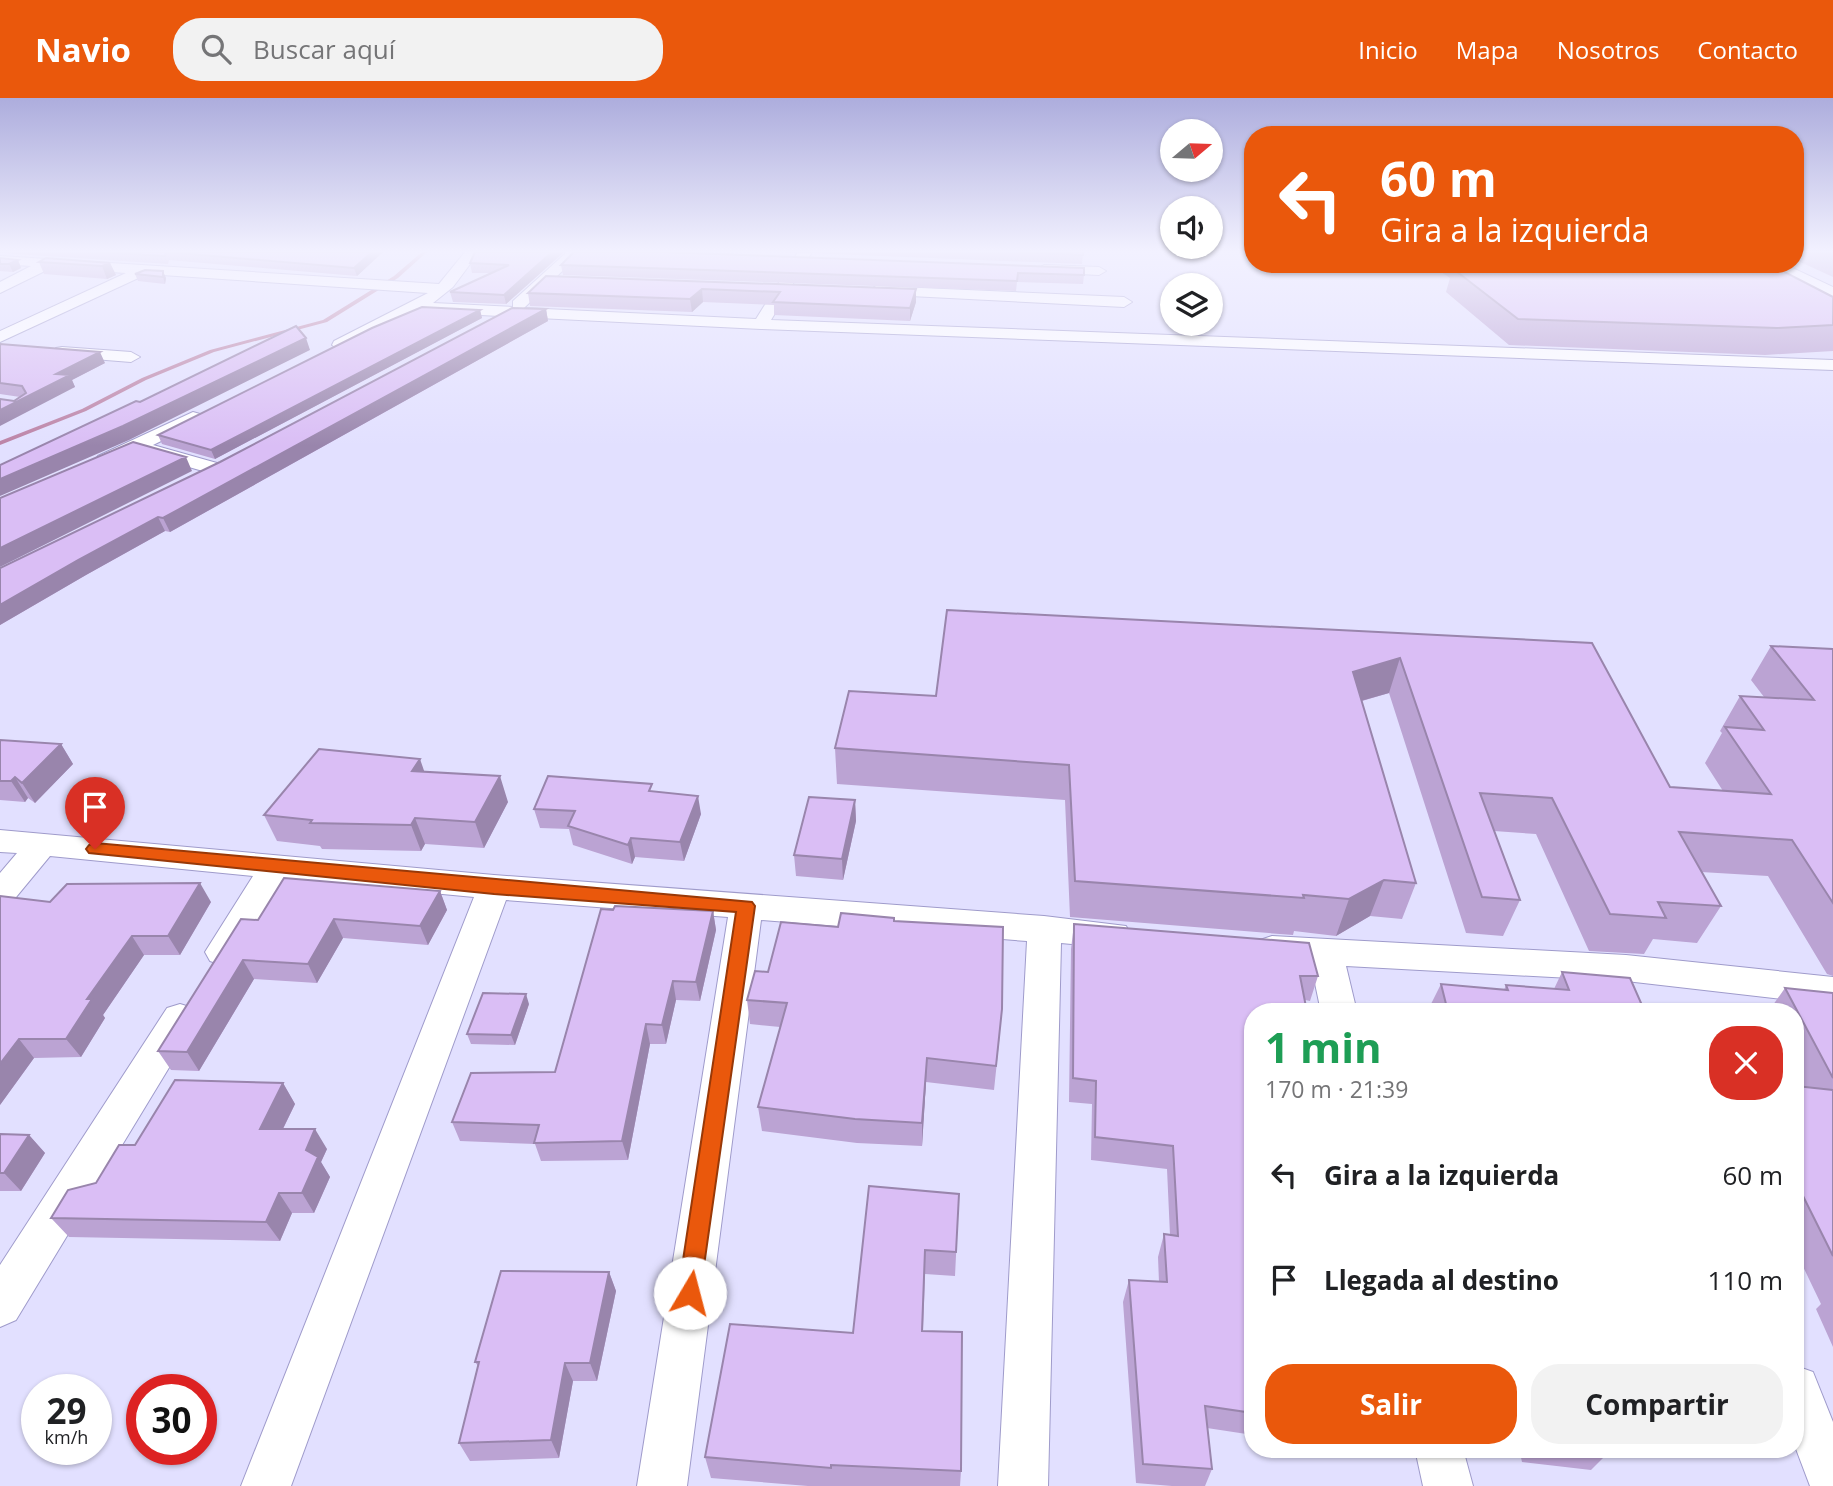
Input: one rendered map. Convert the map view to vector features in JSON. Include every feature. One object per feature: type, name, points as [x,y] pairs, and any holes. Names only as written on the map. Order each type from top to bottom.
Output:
[{"type":"street","points":[[4,345],[57,317]]},
{"type":"street","points":[[318,356],[396,317]]},
{"type":"street","points":[[473,333],[502,317]]},
{"type":"street","points":[[595,317],[1833,365]]},
{"type":"street","points":[[761,324],[765,317]]},
{"type":"street","points":[[1133,317],[1147,338]]},
{"type":"street","points":[[39,351],[131,357]]},
{"type":"street","points":[[87,468],[209,410]]},
{"type":"street","points":[[137,446],[223,466],[193,482]]},
{"type":"street","points":[[0,841],[494,887],[1138,937]]},
{"type":"street","points":[[0,894],[43,844]]},
{"type":"street","points":[[0,1305],[276,866]]},
{"type":"street","points":[[266,1486],[494,887]]},
{"type":"street","points":[[662,1486],[746,906]]},
{"type":"street","points":[[1023,1486],[1044,929]]},
{"type":"street","points":[[1246,947],[1626,968],[1833,991]]},
{"type":"street","points":[[1326,953],[1337,1003]]},
{"type":"street","points":[[1626,968],[1640,1001]]},
{"type":"street","points":[[1804,1409],[1833,1482]]},
{"type":"street","points":[[1441,1458],[1448,1486]]},
{"type":"building","points":[[399,317],[467,317],[211,450],[158,435]]},
{"type":"building","points":[[495,317],[532,317],[163,518],[158,517],[78,560],[0,605],[0,568],[220,462]]},
{"type":"building","points":[[1515,317],[1833,317],[1833,325],[1777,328],[1518,319]]},
{"type":"building","points":[[296,326],[306,338],[123,426],[0,479],[0,465],[136,401],[140,402]]},
{"type":"building","points":[[0,344],[100,352],[56,374],[70,375],[0,410],[0,399],[14,401],[26,393],[22,386],[0,383]]},
{"type":"building","points":[[133,442],[186,457],[0,548],[0,498]]},
{"type":"building","points":[[947,610],[1592,643],[1670,787],[1771,794],[1725,727],[1764,730],[1740,696],[1814,700],[1771,646],[1833,649],[1833,903],[1792,840],[1679,832],[1721,906],[1658,902],[1666,918],[1610,914],[1552,798],[1480,793],[1520,900],[1482,897],[1400,658],[1353,672],[1416,883],[1384,880],[1349,899],[1075,881],[1069,765],[835,748],[849,691],[936,696]]},
{"type":"building","points":[[0,740],[61,744],[22,783],[15,777],[11,781],[0,781]]},
{"type":"building","points":[[319,749],[420,759],[412,771],[500,776],[475,822],[415,818],[411,825],[310,823],[312,820],[264,815]]},
{"type":"building","points":[[548,776],[652,784],[649,791],[698,796],[680,842],[631,838],[628,845],[568,826],[575,811],[534,809]]},
{"type":"building","points":[[809,797],[855,800],[842,859],[794,855]]},
{"type":"building","points":[[284,878],[440,891],[420,926],[334,919],[308,964],[243,960],[187,1052],[158,1051],[241,919],[258,920]]},
{"type":"building","points":[[200,883],[168,936],[132,936],[87,999],[92,999],[66,1039],[19,1039],[0,1064],[0,896],[50,902],[67,884]]},
{"type":"building","points":[[615,906],[713,911],[696,982],[673,981],[662,1025],[646,1024],[622,1141],[534,1143],[539,1125],[452,1122],[471,1073],[555,1072],[601,909],[613,910]]},
{"type":"building","points":[[841,913],[894,918],[894,921],[1003,927],[1002,1009],[996,1066],[927,1058],[922,1123],[855,1119],[758,1107],[787,1003],[747,1000],[755,971],[768,972],[781,922],[838,927]]},
{"type":"building","points":[[1074,924],[1309,943],[1318,976],[1300,976],[1305,1003],[1244,1003],[1244,1412],[1205,1406],[1212,1469],[1143,1464],[1129,1280],[1167,1282],[1164,1234],[1178,1236],[1173,1146],[1095,1137],[1096,1081],[1073,1078]]},
{"type":"building","points":[[1562,972],[1630,978],[1641,1003],[1446,1003],[1441,984],[1508,990],[1506,985],[1569,990]]},
{"type":"building","points":[[1785,988],[1833,993],[1833,1078],[1804,1024],[1804,1003],[1793,1003]]},
{"type":"building","points":[[483,993],[526,994],[511,1035],[467,1034]]},
{"type":"building","points":[[175,1080],[283,1083],[260,1129],[315,1129],[306,1150],[318,1157],[302,1193],[279,1193],[266,1222],[51,1218],[68,1190],[96,1183],[119,1145],[135,1145]]},
{"type":"building","points":[[1804,1087],[1833,1090],[1833,1256],[1804,1198]]},
{"type":"building","points":[[0,1134],[29,1135],[4,1173],[0,1173]]},
{"type":"building","points":[[869,1186],[959,1194],[956,1252],[925,1250],[922,1331],[962,1332],[961,1471],[831,1465],[831,1468],[705,1457],[730,1324],[853,1333]]},
{"type":"building","points":[[501,1271],[609,1272],[590,1363],[565,1363],[551,1440],[459,1443],[479,1362],[475,1362]]},
{"type":"waterway","points":[[0,443],[84,410],[144,379],[212,351],[325,321],[332,317]]},
{"type":"route","points":[[95,849],[494,887],[746,906],[690,1293]]}]
